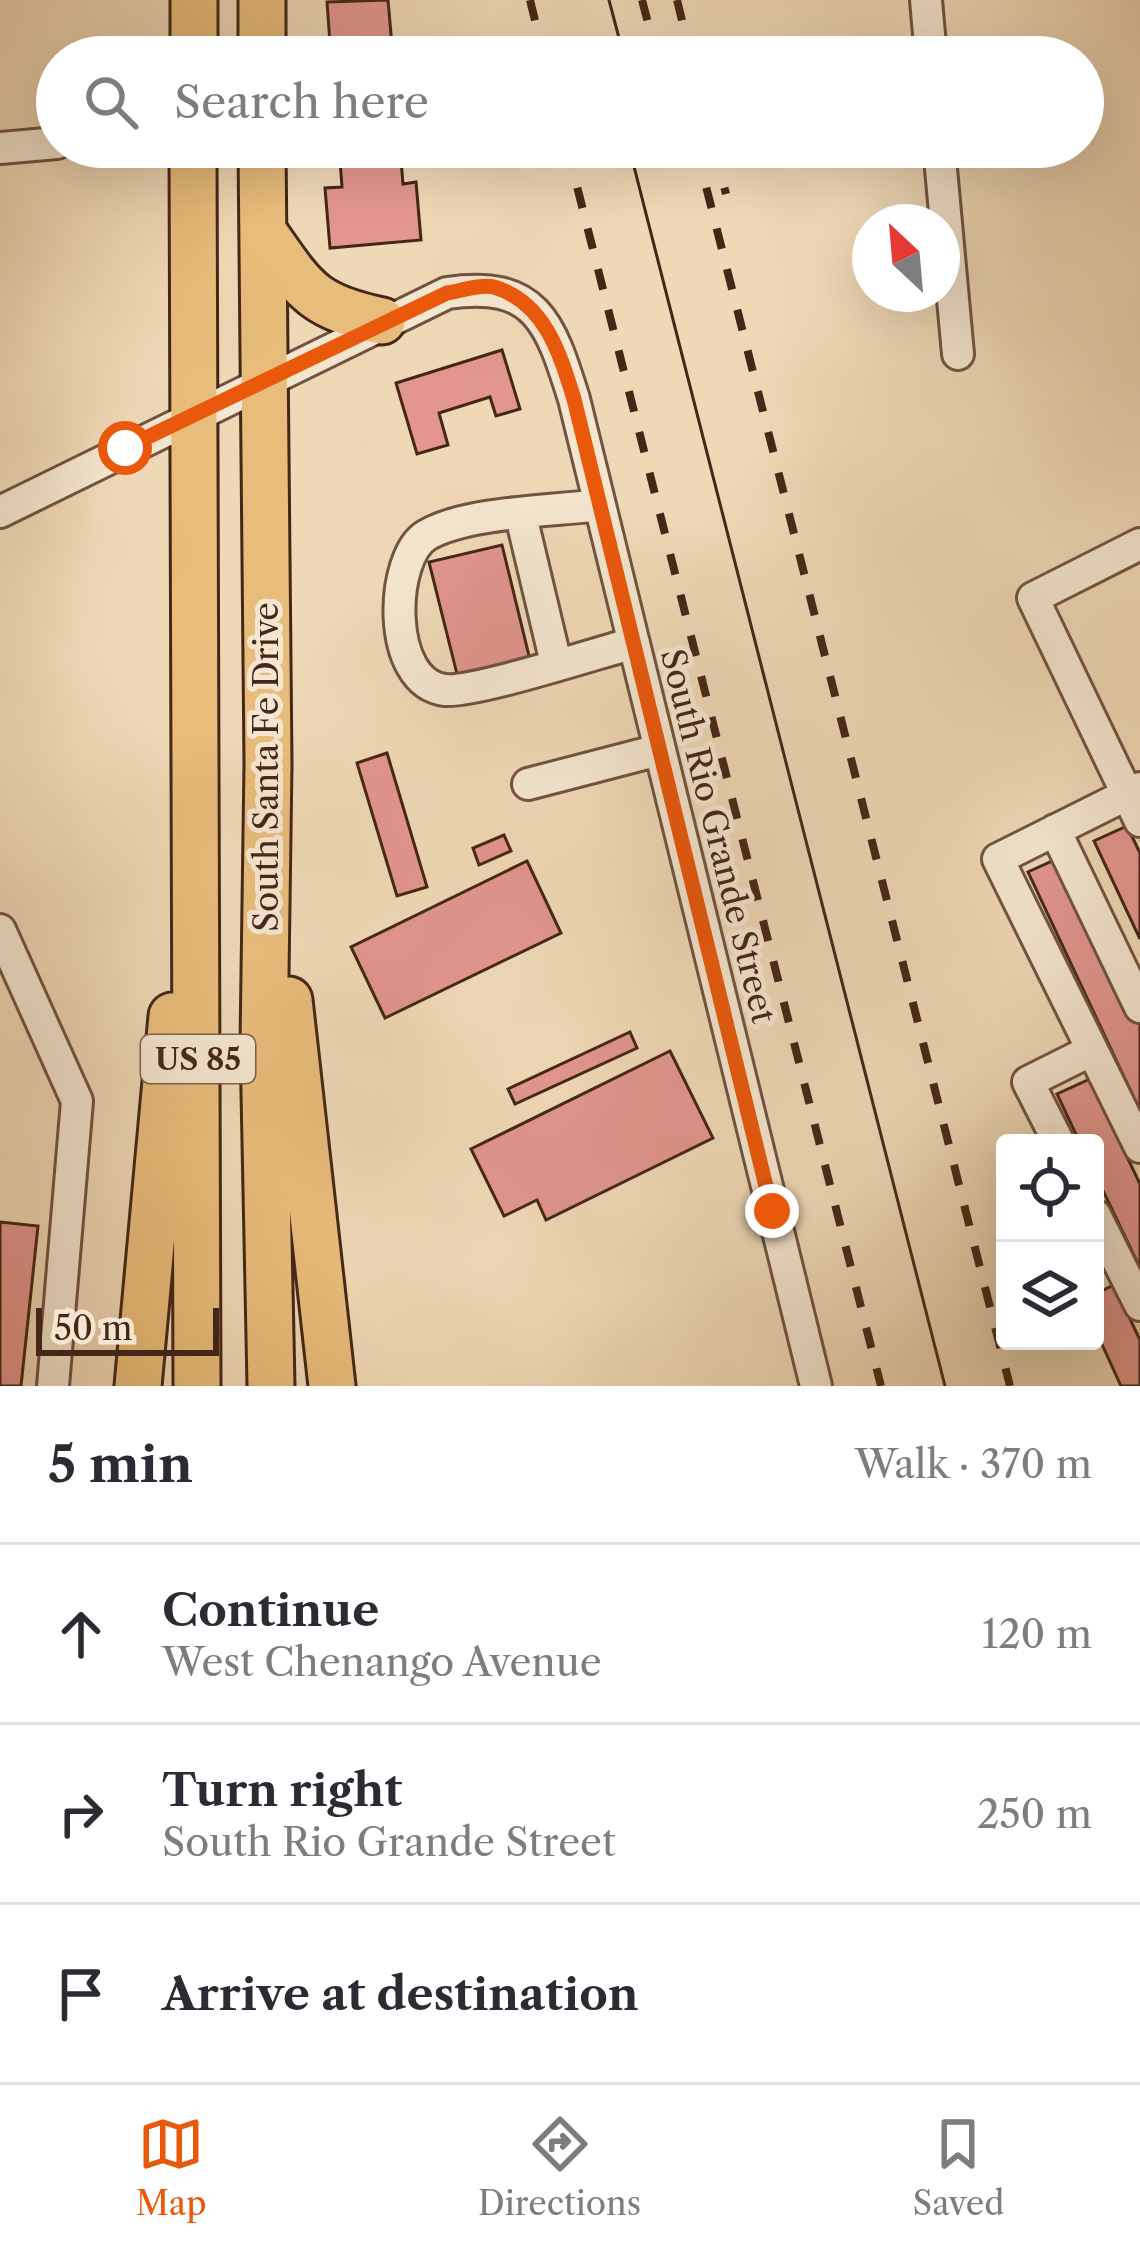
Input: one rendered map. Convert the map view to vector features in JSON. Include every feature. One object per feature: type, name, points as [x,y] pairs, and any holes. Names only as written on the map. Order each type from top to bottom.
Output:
[{"type":"highway","points":[[194,0],[194,36]]},
{"type":"highway","points":[[262,0],[262,36]]},
{"type":"highway","name":"US 85","points":[[193,168],[197,1386]]},
{"type":"highway","name":"South Santa Fe Drive","points":[[262,168],[268,764],[264,1044],[271,1386]]},
{"type":"highway","points":[[263,231],[303,288],[335,311],[382,321]]},
{"type":"highway","points":[[139,1386],[176,962],[183,778],[192,732]]},
{"type":"highway","points":[[268,764],[332,1386]]},
{"type":"street","points":[[926,0],[929,36]]},
{"type":"street","points":[[0,148],[36,145]]},
{"type":"street","points":[[941,168],[958,354]]},
{"type":"street","name":"South Rio Grande Street","points":[[382,321],[447,293],[492,286],[534,309],[559,350],[816,1386]]},
{"type":"street","points":[[3,501],[382,321]]},
{"type":"street","points":[[600,505],[438,529],[413,545],[401,650],[419,678],[448,691],[634,644]]},
{"type":"street","points":[[520,516],[556,663]]},
{"type":"street","points":[[1136,556],[1033,598],[1136,801],[1055,830],[998,859],[1140,1147]]},
{"type":"street","points":[[528,784],[659,750]]},
{"type":"street","points":[[1055,830],[1140,1007]]},
{"type":"street","points":[[0,930],[77,1101],[53,1386]]},
{"type":"street","points":[[1054,1134],[1028,1082],[1092,1050]]},
{"type":"street","points":[[1104,1233],[1140,1305]]},
{"type":"building","points":[[388,0],[391,36],[329,36],[327,2]]},
{"type":"building","points":[[341,168],[402,168],[403,184],[416,182],[421,240],[330,248],[325,188],[342,187]]},
{"type":"building","points":[[502,350],[520,409],[496,416],[490,397],[439,413],[448,445],[417,454],[396,383]]},
{"type":"building","points":[[502,545],[530,660],[458,678],[429,562]]},
{"type":"building","points":[[387,753],[427,887],[397,896],[357,763]]},
{"type":"building","points":[[1127,826],[1140,853],[1140,939],[1094,841]]},
{"type":"building","points":[[504,835],[511,851],[479,865],[473,848]]},
{"type":"building","points":[[1061,857],[1140,1025],[1140,1111],[1028,872]]},
{"type":"building","points":[[527,861],[561,933],[385,1018],[351,947]]},
{"type":"building","points":[[630,1032],[637,1048],[515,1104],[508,1089]]},
{"type":"building","points":[[670,1051],[713,1138],[546,1220],[537,1200],[504,1216],[471,1149]]},
{"type":"building","points":[[1090,1079],[1140,1184],[1140,1268],[1104,1193],[1104,1134],[1076,1134],[1057,1094]]},
{"type":"building","points":[[0,1222],[38,1226],[21,1386],[0,1386]]},
{"type":"building","points":[[1114,1285],[1140,1340],[1140,1386],[1121,1386],[1104,1349],[1104,1290]]},
{"type":"tram line","points":[[609,0],[618,36]]},
{"type":"tram line","points":[[634,168],[945,1386]]},
{"type":"railway","points":[[530,0],[539,36]]},
{"type":"railway","points":[[642,0],[651,36]]},
{"type":"railway","points":[[677,0],[686,36]]},
{"type":"railway","points":[[572,168],[881,1386]]},
{"type":"railway","points":[[701,168],[1010,1386]]},
{"type":"railway","points":[[719,168],[726,194]]},
{"type":"route","points":[[125,448],[447,293],[492,286],[534,309],[559,350],[574,399],[772,1211]]}]
